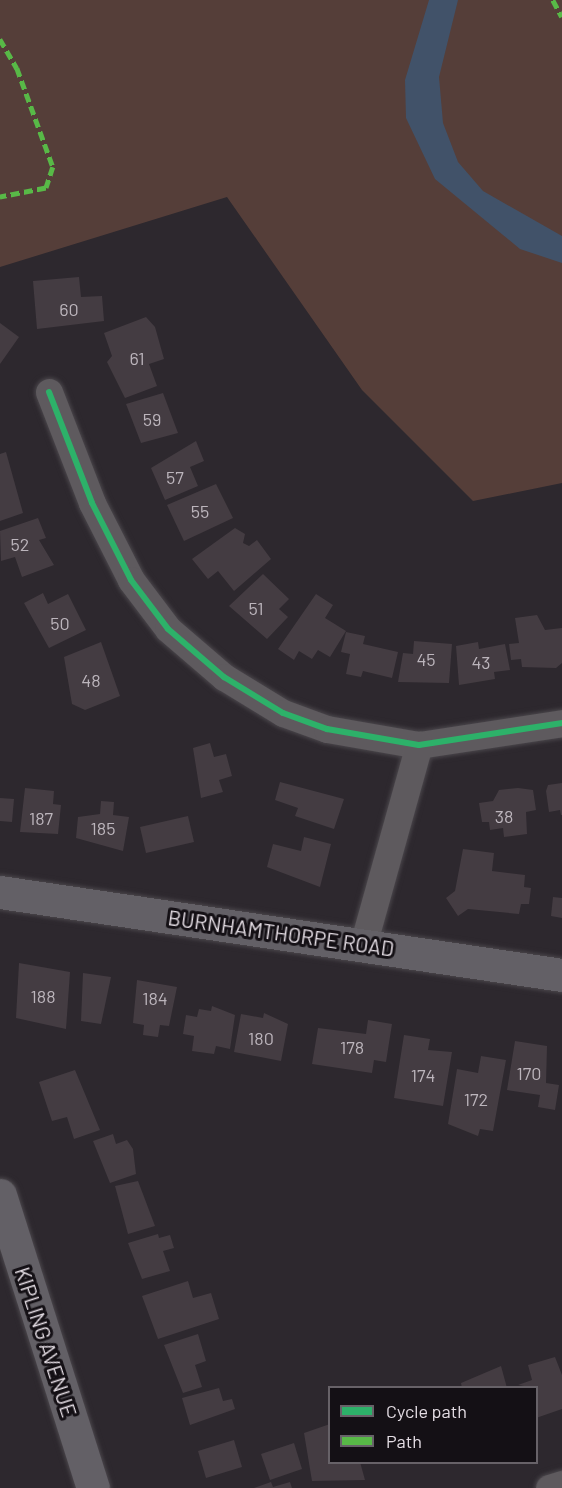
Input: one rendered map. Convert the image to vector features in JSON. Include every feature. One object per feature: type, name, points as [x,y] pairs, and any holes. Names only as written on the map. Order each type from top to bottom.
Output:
[{"type":"main road","name":"BURNHAMTHORPE ROAD","points":[[0,892],[562,975]]},
{"type":"main road","name":"KIPLING AVENUE","points":[[0,1195],[93,1488]]},
{"type":"street","points":[[49,392],[92,503],[131,580],[175,635],[224,677],[283,713],[327,729],[419,745],[562,723]]},
{"type":"street","points":[[363,945],[419,745]]},
{"type":"street","points":[[549,1488],[562,1484]]},
{"type":"shaded area","points":[[0,0],[562,0],[562,483],[473,501],[362,390],[227,197],[0,267]]},
{"type":"water","points":[[429,0],[458,0],[439,77],[443,123],[458,162],[483,191],[562,236],[562,263],[520,249],[435,179],[406,118],[405,80]]},
{"type":"building","points":[[79,277],[81,297],[102,296],[104,321],[37,329],[33,281]]},
{"type":"building","points":[[146,317],[155,327],[164,359],[149,364],[157,386],[125,398],[107,362],[112,356],[104,333]]},
{"type":"building","points":[[0,323],[19,337],[0,364]]},
{"type":"building","points":[[163,393],[178,433],[141,443],[126,404]]},
{"type":"building","points":[[196,441],[204,461],[190,467],[198,486],[165,500],[151,468]]},
{"type":"building","points":[[6,452],[23,513],[0,521],[0,454]]},
{"type":"building","points":[[216,484],[233,518],[184,541],[167,505]]},
{"type":"building","points":[[38,518],[46,538],[39,540],[54,565],[22,577],[15,557],[1,561],[0,531]]},
{"type":"building","points":[[235,528],[245,534],[243,543],[249,546],[257,540],[271,559],[234,591],[218,571],[208,579],[192,559]]},
{"type":"building","points":[[263,574],[289,599],[279,609],[288,617],[267,639],[229,606]]},
{"type":"building","points":[[43,593],[48,604],[68,594],[86,630],[49,648],[24,603]]},
{"type":"building","points":[[316,594],[333,605],[325,618],[346,631],[330,657],[318,650],[312,659],[299,651],[294,660],[278,649]]},
{"type":"building","points":[[537,615],[545,630],[562,628],[562,663],[556,668],[522,667],[521,659],[511,660],[509,644],[519,643],[515,618]]},
{"type":"building","points":[[346,632],[365,636],[363,644],[398,652],[392,678],[363,671],[361,677],[346,674],[350,654],[341,652]]},
{"type":"building","points":[[414,641],[452,644],[449,683],[398,682],[403,653],[413,654]]},
{"type":"building","points":[[101,642],[120,696],[85,710],[72,704],[64,657]]},
{"type":"building","points":[[478,642],[479,649],[505,644],[510,670],[494,672],[495,679],[459,685],[456,646]]},
{"type":"building","points":[[210,743],[214,757],[226,754],[232,776],[219,780],[223,792],[201,798],[193,748]]},
{"type":"building","points":[[280,782],[344,799],[334,829],[295,816],[298,808],[275,800]]},
{"type":"building","points":[[562,783],[561,815],[560,810],[549,812],[546,791],[548,785]]},
{"type":"building","points":[[25,788],[54,791],[53,804],[61,805],[58,834],[20,832]]},
{"type":"building","points":[[518,788],[533,790],[536,810],[526,812],[527,834],[504,837],[503,828],[490,830],[489,822],[482,822],[479,803],[493,801],[499,790]]},
{"type":"building","points":[[0,798],[14,799],[12,822],[0,821]]},
{"type":"building","points":[[101,801],[114,802],[113,815],[129,817],[123,851],[76,838],[78,817],[100,814]]},
{"type":"building","points":[[188,816],[194,842],[146,853],[140,827]]},
{"type":"building","points":[[304,837],[331,844],[320,887],[267,867],[273,844],[301,851]]},
{"type":"building","points":[[463,849],[494,853],[492,871],[525,875],[524,887],[531,888],[529,904],[521,904],[519,914],[468,909],[458,916],[446,898],[455,891]]},
{"type":"building","points":[[553,897],[562,898],[562,918],[551,916]]},
{"type":"building","points":[[19,963],[70,972],[66,1029],[16,1018]]},
{"type":"building","points":[[83,973],[111,977],[101,1024],[81,1021]]},
{"type":"building","points":[[137,980],[177,987],[169,1026],[160,1025],[158,1037],[143,1035],[144,1025],[133,1023]]},
{"type":"building","points":[[212,1006],[235,1015],[230,1049],[216,1046],[214,1054],[192,1051],[194,1036],[183,1034],[186,1015],[197,1017],[199,1009],[211,1011]]},
{"type":"building","points":[[264,1013],[288,1024],[281,1061],[234,1052],[241,1014],[263,1018]]},
{"type":"building","points":[[368,1020],[392,1024],[386,1062],[374,1060],[372,1073],[312,1064],[318,1028],[366,1034]]},
{"type":"building","points":[[404,1035],[430,1039],[428,1050],[452,1052],[443,1106],[394,1098]]},
{"type":"building","points":[[515,1041],[547,1046],[546,1083],[559,1085],[555,1110],[538,1107],[540,1095],[507,1090]]},
{"type":"building","points":[[481,1056],[506,1060],[493,1131],[480,1129],[478,1136],[448,1124],[457,1069],[478,1073]]},
{"type":"building","points":[[75,1070],[100,1130],[74,1139],[67,1117],[52,1121],[39,1082]]},
{"type":"building","points":[[113,1134],[116,1144],[127,1140],[133,1149],[136,1174],[110,1183],[93,1141]]},
{"type":"building","points":[[138,1181],[155,1226],[128,1234],[115,1186]]},
{"type":"building","points":[[158,1234],[159,1238],[170,1235],[174,1248],[163,1251],[170,1271],[142,1279],[128,1243]]},
{"type":"building","points":[[188,1281],[193,1298],[211,1293],[219,1319],[158,1339],[142,1296]]},
{"type":"building","points":[[198,1334],[206,1361],[195,1365],[202,1387],[183,1393],[164,1345]]},
{"type":"building","points":[[555,1357],[562,1375],[562,1409],[538,1417],[538,1386],[518,1385],[532,1380],[528,1365]]},
{"type":"building","points":[[501,1366],[506,1386],[462,1386],[461,1383]]},
{"type":"building","points":[[219,1388],[223,1401],[232,1399],[235,1409],[190,1425],[182,1398]]},
{"type":"building","points":[[328,1425],[328,1464],[361,1464],[365,1480],[312,1481],[304,1433]]},
{"type":"building","points":[[234,1440],[242,1467],[206,1478],[198,1451]]},
{"type":"building","points":[[294,1443],[302,1469],[270,1480],[261,1454]]},
{"type":"building","points":[[271,1482],[273,1487],[290,1482],[292,1488],[254,1488]]},
{"type":"marked path","points":[[553,0],[562,17]]},
{"type":"marked path","points":[[0,39],[17,68],[53,167],[46,188],[0,197]]},
{"type":"cycle path","points":[[49,392],[92,503],[131,580],[168,629],[224,677],[283,713],[327,729],[419,745],[562,723]]}]
